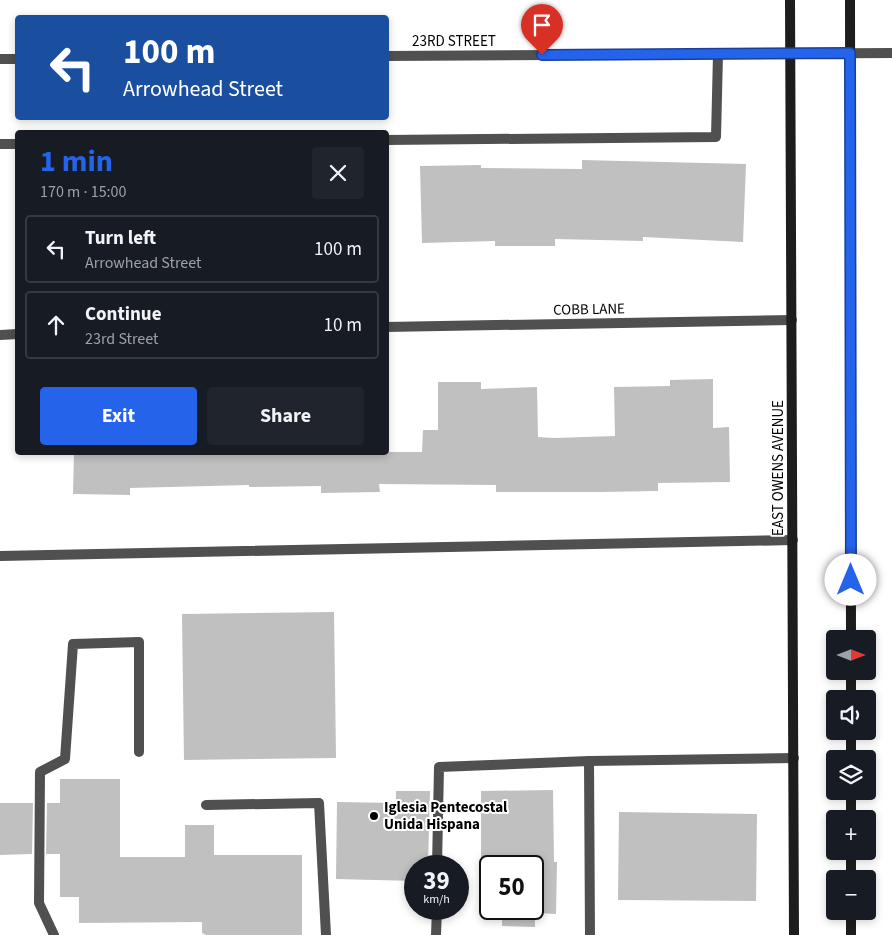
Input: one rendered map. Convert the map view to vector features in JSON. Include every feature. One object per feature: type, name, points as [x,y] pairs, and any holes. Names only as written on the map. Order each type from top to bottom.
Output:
[{"type":"main road","name":"EAST OWENS AVENUE","points":[[790,0],[794,935]]},
{"type":"main road","points":[[850,0],[851,630]]},
{"type":"main road","points":[[851,920],[851,935]]},
{"type":"street","name":"23RD STREET","points":[[389,56],[892,53]]},
{"type":"street","points":[[389,140],[716,137],[718,54]]},
{"type":"street","points":[[0,59],[15,59]]},
{"type":"street","points":[[0,144],[15,144]]},
{"type":"street","name":"COBB LANE","points":[[389,327],[792,320]]},
{"type":"street","points":[[0,334],[15,334]]},
{"type":"street","points":[[0,556],[793,540]]},
{"type":"street","points":[[54,935],[39,903],[40,772],[65,759],[73,644],[139,642],[139,752]]},
{"type":"street","points":[[437,855],[439,766],[588,761],[794,758]]},
{"type":"street","points":[[588,761],[590,935]]},
{"type":"street","points":[[206,806],[319,803],[326,935]]},
{"type":"street","points":[[436,920],[436,935]]},
{"type":"building","points":[[582,160],[746,164],[743,242],[643,237],[643,241],[555,239],[555,246],[495,246],[495,241],[422,243],[420,166],[481,165],[481,168],[582,169]]},
{"type":"building","points":[[713,379],[713,428],[729,427],[730,482],[658,483],[658,491],[496,492],[496,485],[379,484],[380,492],[321,493],[321,486],[249,487],[249,485],[130,488],[130,495],[73,494],[74,455],[389,455],[389,452],[422,452],[423,430],[438,430],[438,382],[481,382],[481,389],[537,387],[538,437],[615,436],[614,387],[670,386],[670,380]]},
{"type":"building","points":[[334,612],[336,758],[184,760],[182,614]]},
{"type":"building","points":[[60,779],[120,779],[120,857],[185,857],[185,825],[214,825],[214,855],[302,855],[302,935],[206,935],[202,933],[202,922],[79,923],[79,897],[60,897],[60,854],[46,854],[47,803],[60,803]]},
{"type":"building","points":[[553,790],[554,862],[557,862],[556,914],[544,913],[544,855],[481,855],[481,791]]},
{"type":"building","points":[[396,791],[430,791],[428,855],[404,855],[404,881],[336,879],[337,802],[396,803]]},
{"type":"building","points":[[0,803],[33,803],[32,854],[0,855]]},
{"type":"building","points":[[619,812],[757,814],[756,901],[618,900]]},
{"type":"building","points":[[502,920],[535,920],[535,927],[502,926]]},
{"type":"place","name":"Iglesia Pentecostal Unida Hispana","points":[[374,816]]},
{"type":"route","points":[[542,55],[850,53],[851,580]]}]
